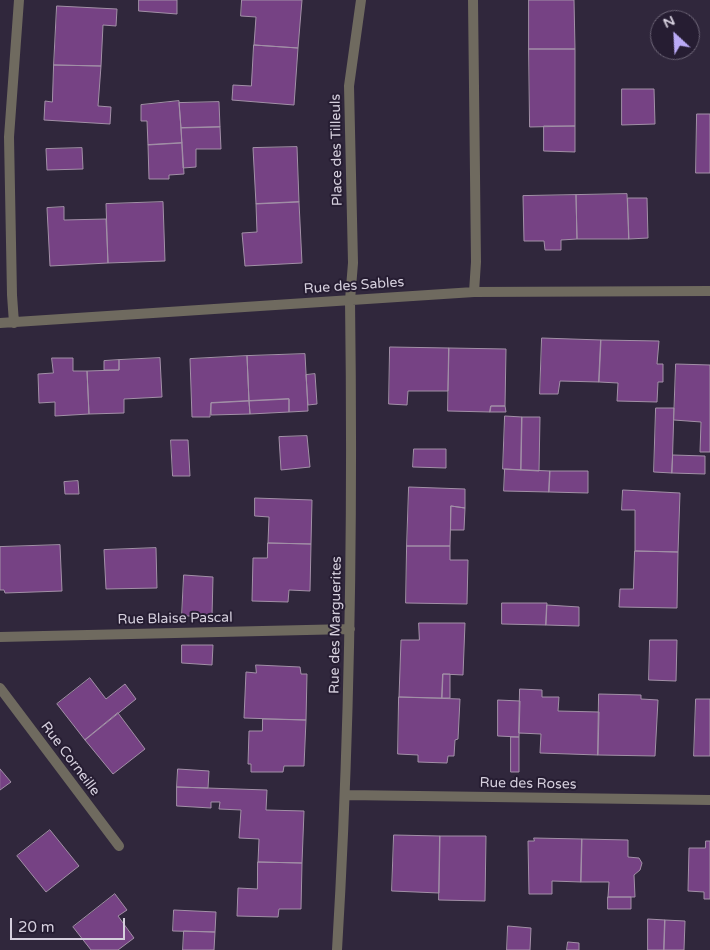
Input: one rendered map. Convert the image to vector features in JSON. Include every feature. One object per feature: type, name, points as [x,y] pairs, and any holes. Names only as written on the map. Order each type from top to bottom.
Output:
[{"type":"street","points":[[14,323],[9,137],[18,0]]},
{"type":"street","name":"Place des Tilleuls","points":[[350,300],[353,263],[350,86],[361,0]]},
{"type":"street","points":[[472,0],[476,262],[474,292]]},
{"type":"street","name":"Rue des Sables","points":[[0,324],[474,292],[710,291]]},
{"type":"street","name":"Rue des Marguerites","points":[[337,950],[346,795],[350,629],[350,300]]},
{"type":"street","name":"Rue Blaise Pascal","points":[[0,637],[350,629]]},
{"type":"street","name":"Rue Corneille","points":[[0,688],[119,846]]},
{"type":"street","name":"Rue des Roses","points":[[346,795],[710,800]]},
{"type":"building","points":[[139,0],[177,0],[177,14],[139,11]]},
{"type":"building","points":[[242,0],[302,0],[298,48],[254,45],[256,17],[241,16]]},
{"type":"building","points":[[529,0],[574,0],[575,49],[529,49]]},
{"type":"building","points":[[57,6],[117,9],[116,26],[103,25],[101,66],[54,65]]},
{"type":"building","points":[[254,45],[298,48],[294,105],[232,100],[233,85],[251,86]]},
{"type":"building","points":[[529,49],[575,49],[575,126],[530,127]]},
{"type":"building","points":[[54,65],[101,66],[98,106],[111,107],[110,124],[44,120],[45,101],[52,102]]},
{"type":"building","points":[[622,89],[654,89],[655,124],[622,125]]},
{"type":"building","points":[[179,101],[182,143],[148,145],[147,121],[141,121],[141,105]]},
{"type":"building","points":[[219,102],[220,127],[181,128],[179,103]]},
{"type":"building","points":[[697,114],[710,114],[710,173],[696,173]]},
{"type":"building","points":[[544,126],[575,126],[575,152],[544,151]]},
{"type":"building","points":[[220,127],[221,149],[196,149],[196,167],[183,168],[181,128]]},
{"type":"building","points":[[182,143],[184,174],[169,175],[169,179],[149,179],[148,145]]},
{"type":"building","points":[[297,147],[299,202],[256,204],[253,148]]},
{"type":"building","points":[[82,148],[83,169],[47,170],[46,149]]},
{"type":"building","points":[[627,194],[629,239],[577,239],[576,195]]},
{"type":"building","points":[[576,195],[577,239],[561,240],[561,250],[545,250],[544,241],[524,241],[523,196]]},
{"type":"building","points":[[628,198],[647,198],[648,238],[629,239]]},
{"type":"building","points":[[163,202],[165,261],[108,263],[106,204]]},
{"type":"building","points":[[299,202],[302,263],[245,266],[242,233],[257,232],[256,204]]},
{"type":"building","points":[[64,207],[64,220],[106,219],[108,263],[50,266],[47,208]]},
{"type":"building","points":[[542,338],[601,340],[599,382],[560,381],[558,394],[540,394]]},
{"type":"building","points":[[601,340],[659,341],[657,364],[663,364],[663,382],[658,382],[657,402],[617,401],[618,383],[599,382]]},
{"type":"building","points":[[390,347],[449,348],[448,391],[408,391],[407,405],[389,404]]},
{"type":"building","points":[[449,348],[506,349],[505,406],[491,406],[490,412],[448,411]]},
{"type":"building","points":[[305,354],[308,411],[289,412],[289,399],[249,401],[247,356]]},
{"type":"building","points":[[247,356],[249,401],[211,403],[210,417],[192,417],[190,359]]},
{"type":"building","points":[[52,358],[73,358],[73,371],[87,371],[89,414],[55,416],[55,402],[39,403],[38,374],[53,373]]},
{"type":"building","points":[[160,358],[162,397],[124,399],[124,413],[89,414],[87,371],[119,370],[119,360]]},
{"type":"building","points":[[119,360],[119,370],[104,370],[104,361]]},
{"type":"building","points":[[676,364],[710,365],[710,452],[700,452],[701,422],[674,420]]},
{"type":"building","points":[[315,374],[317,404],[308,405],[306,375]]},
{"type":"building","points":[[289,399],[289,412],[250,414],[249,401]]},
{"type":"building","points":[[249,401],[250,414],[211,415],[211,403]]},
{"type":"building","points":[[491,406],[505,406],[506,412],[490,412]]},
{"type":"building","points":[[656,408],[674,408],[672,473],[654,472]]},
{"type":"building","points":[[505,416],[522,417],[521,470],[503,469]]},
{"type":"building","points":[[522,417],[540,417],[539,471],[521,470]]},
{"type":"building","points":[[307,436],[310,467],[281,470],[279,437]]},
{"type":"building","points":[[171,440],[188,440],[190,476],[173,476]]},
{"type":"building","points":[[414,449],[446,449],[446,468],[413,467]]},
{"type":"building","points":[[673,455],[705,456],[705,474],[672,473]]},
{"type":"building","points":[[505,469],[550,471],[549,492],[504,491]]},
{"type":"building","points":[[550,471],[588,471],[588,493],[549,492]]},
{"type":"building","points":[[78,481],[79,494],[65,494],[64,482]]},
{"type":"building","points":[[409,487],[465,489],[465,508],[451,506],[450,546],[407,546]]},
{"type":"building","points":[[623,490],[680,493],[678,552],[635,551],[635,510],[622,510]]},
{"type":"building","points":[[255,498],[312,500],[311,544],[268,543],[269,517],[255,516]]},
{"type":"building","points":[[451,506],[465,508],[464,530],[451,530]]},
{"type":"building","points":[[268,543],[311,544],[310,591],[289,590],[288,602],[252,601],[253,558],[267,558]]},
{"type":"building","points":[[60,545],[62,591],[5,593],[4,590],[0,590],[0,547]]},
{"type":"building","points":[[407,546],[450,546],[450,560],[468,560],[467,604],[406,603]]},
{"type":"building","points":[[156,548],[157,588],[106,589],[104,550]]},
{"type":"building","points":[[635,551],[678,552],[677,608],[619,607],[620,589],[633,589]]},
{"type":"building","points":[[184,575],[213,577],[212,616],[182,616]]},
{"type":"building","points":[[502,603],[547,603],[546,625],[502,624]]},
{"type":"building","points":[[547,605],[579,607],[579,626],[546,625]]},
{"type":"building","points":[[419,623],[465,623],[463,675],[443,674],[442,698],[399,697],[401,640],[419,640]]},
{"type":"building","points":[[650,640],[677,640],[676,681],[649,680]]},
{"type":"building","points":[[182,645],[213,645],[212,665],[182,663]]},
{"type":"building","points":[[256,665],[300,667],[301,674],[307,674],[306,720],[244,718],[246,672],[256,673]]},
{"type":"building","points":[[443,674],[450,674],[450,698],[442,698]]},
{"type":"building","points":[[90,678],[106,699],[125,684],[136,699],[85,740],[57,704]]},
{"type":"building","points":[[520,689],[542,690],[542,697],[559,697],[558,711],[599,712],[598,755],[540,753],[541,734],[519,733]]},
{"type":"building","points":[[599,694],[641,695],[641,699],[658,700],[655,756],[598,755]]},
{"type":"building","points":[[399,697],[460,699],[458,739],[455,740],[454,756],[448,756],[447,763],[418,762],[418,755],[398,754]]},
{"type":"building","points":[[696,699],[710,699],[710,756],[694,756]]},
{"type":"building","points":[[498,700],[520,701],[519,737],[498,736]]},
{"type":"building","points":[[118,713],[145,749],[113,774],[85,740]]},
{"type":"building","points":[[263,719],[306,720],[304,766],[284,766],[283,772],[251,772],[251,764],[248,764],[249,731],[262,731]]},
{"type":"building","points":[[511,737],[519,737],[519,772],[511,772]]},
{"type":"building","points":[[0,769],[11,782],[0,790]]},
{"type":"building","points":[[178,769],[209,771],[208,788],[177,787]]},
{"type":"building","points":[[177,787],[267,790],[266,810],[304,811],[302,863],[258,862],[259,839],[239,838],[241,810],[219,809],[220,802],[211,802],[211,808],[177,806]]},
{"type":"building","points":[[50,830],[79,866],[46,892],[17,856]]},
{"type":"building","points":[[394,835],[440,836],[439,893],[392,891]]},
{"type":"building","points":[[440,836],[486,836],[485,901],[439,900]]},
{"type":"building","points":[[534,838],[582,839],[581,882],[552,881],[552,894],[529,894],[528,841],[534,841]]},
{"type":"building","points":[[582,839],[628,840],[628,857],[639,858],[642,863],[640,870],[634,875],[635,897],[608,897],[609,882],[581,882]]},
{"type":"building","points":[[706,841],[710,841],[710,899],[704,899],[704,892],[688,891],[689,848],[705,848]]},
{"type":"building","points":[[258,862],[302,863],[301,909],[279,909],[278,917],[237,916],[238,888],[257,889]]},
{"type":"building","points":[[115,894],[127,910],[118,916],[134,938],[118,950],[91,950],[73,927]]},
{"type":"building","points":[[608,897],[631,897],[631,909],[608,909]]},
{"type":"building","points":[[174,910],[216,912],[215,932],[173,931]]},
{"type":"building","points":[[648,919],[665,920],[664,950],[648,950]]},
{"type":"building","points":[[665,920],[685,921],[684,950],[664,950]]},
{"type":"building","points":[[508,926],[531,928],[530,950],[507,950]]},
{"type":"building","points":[[184,931],[215,932],[214,950],[183,950]]},
{"type":"building","points":[[568,942],[579,943],[579,950],[567,950]]}]
